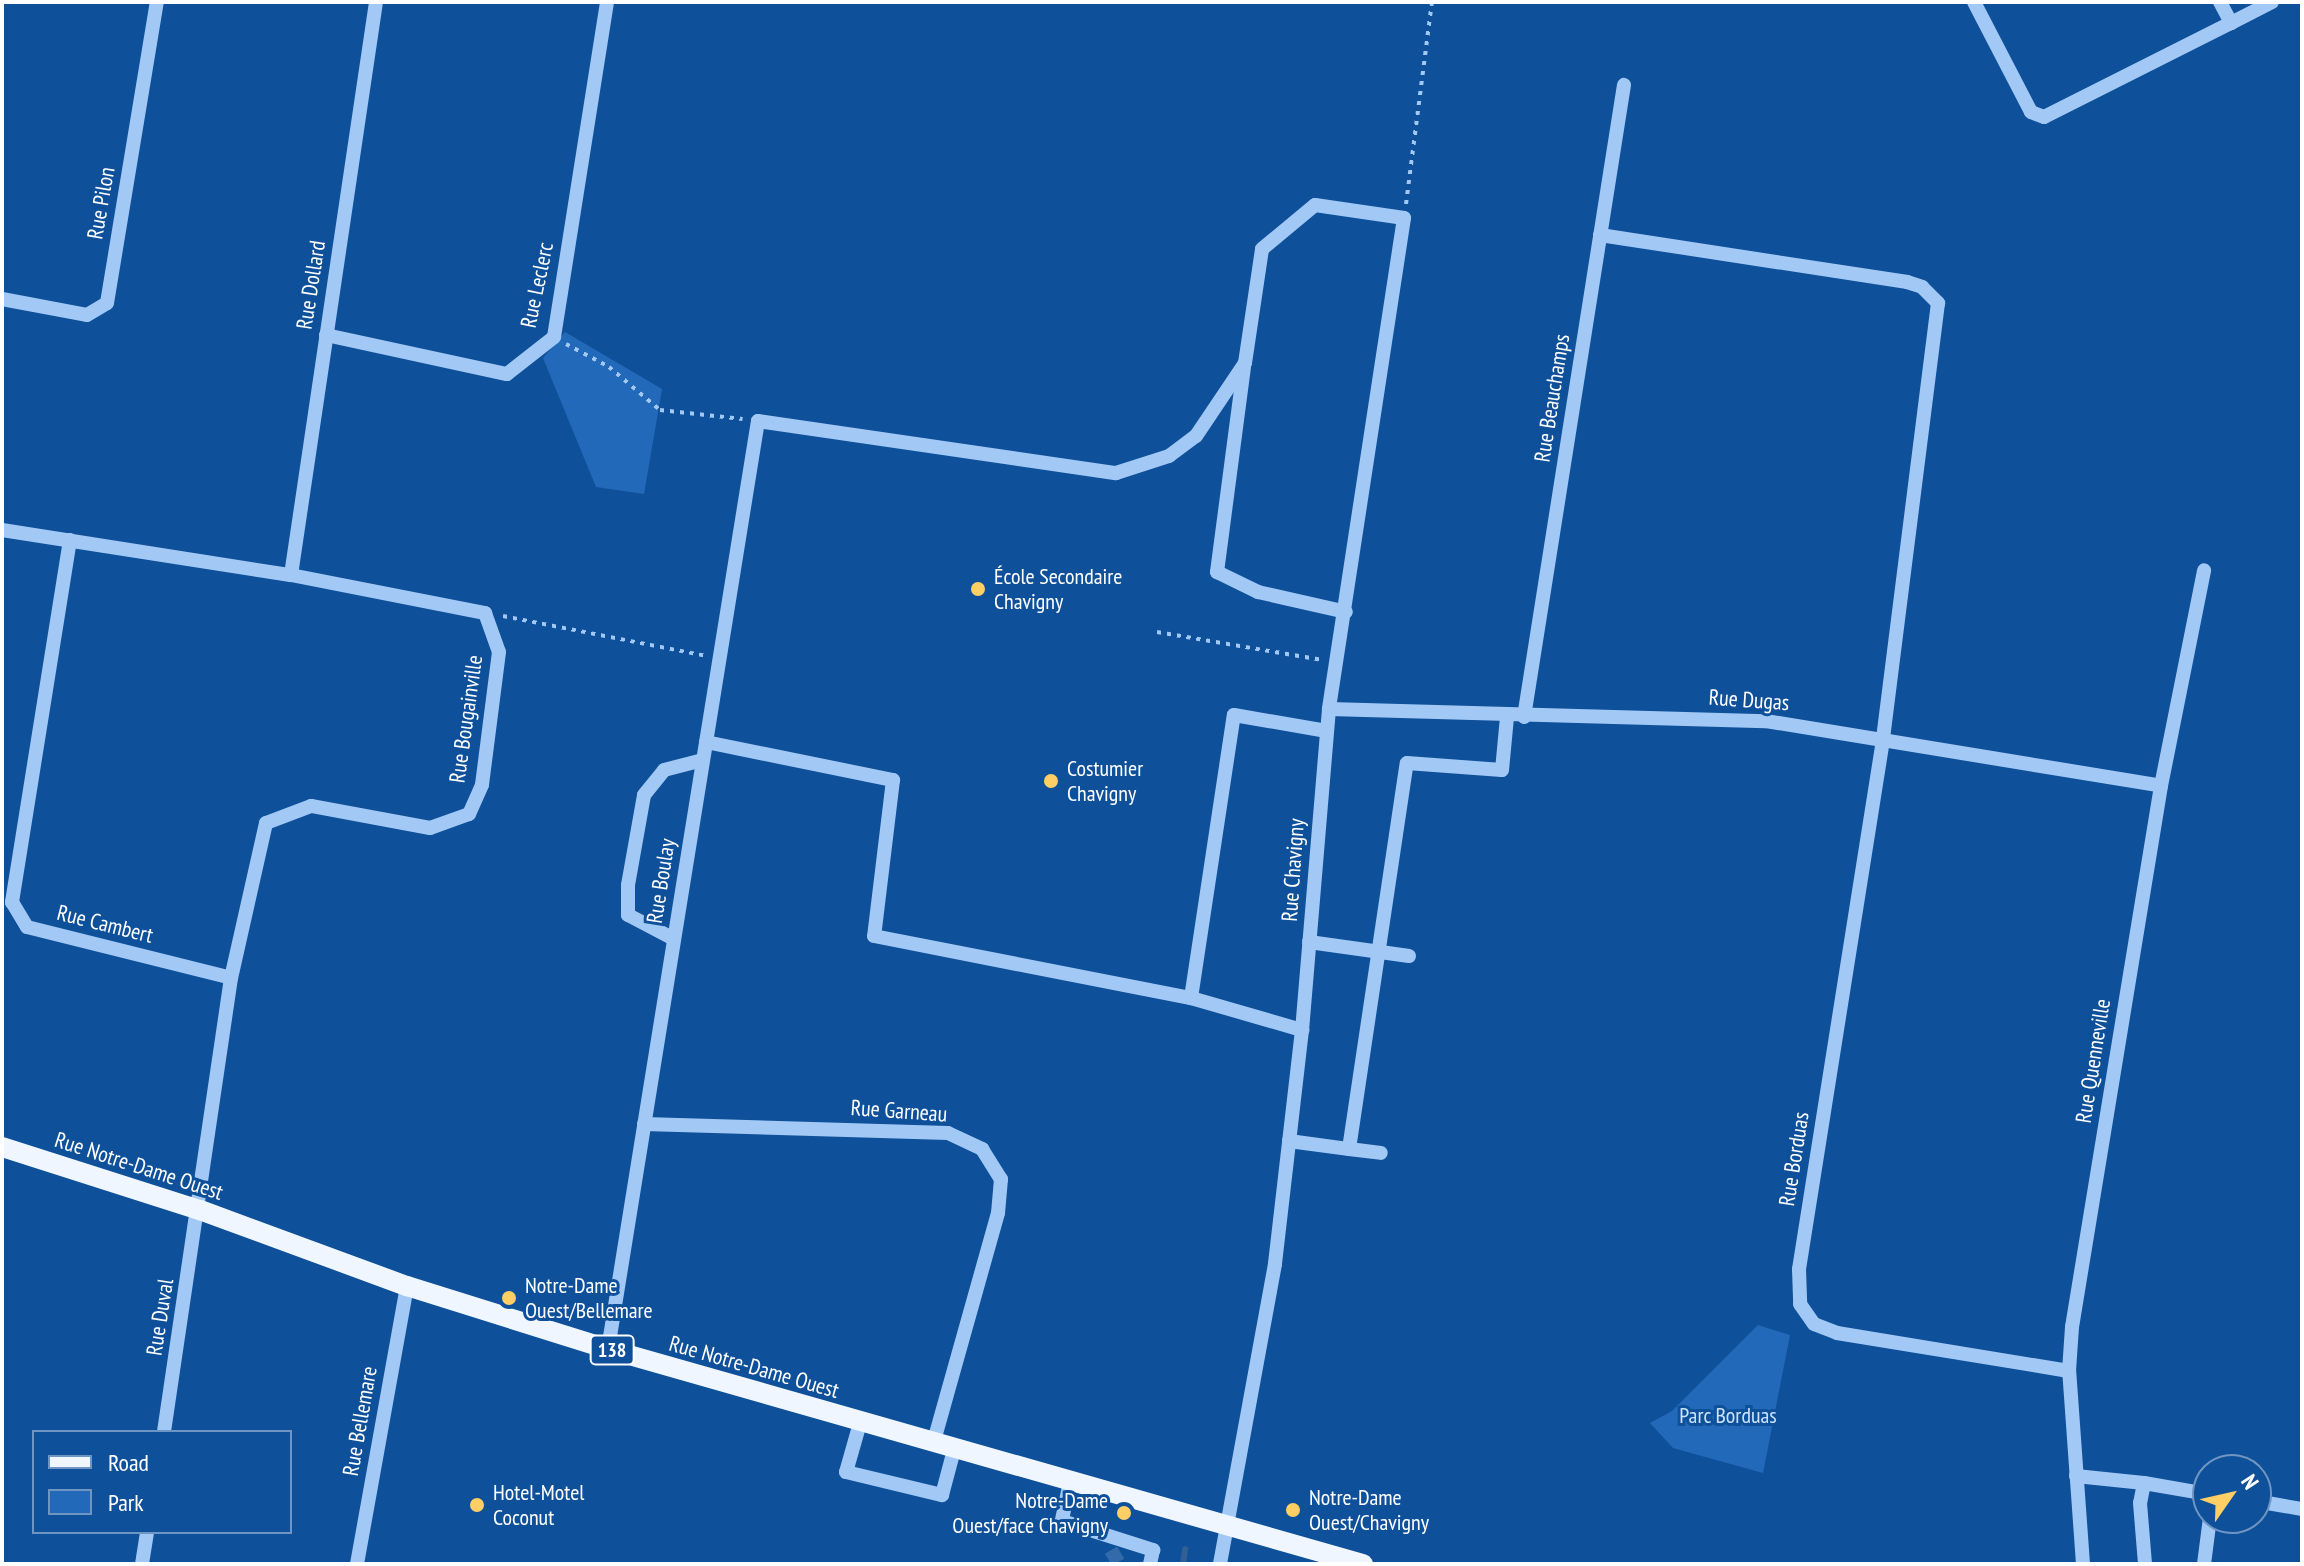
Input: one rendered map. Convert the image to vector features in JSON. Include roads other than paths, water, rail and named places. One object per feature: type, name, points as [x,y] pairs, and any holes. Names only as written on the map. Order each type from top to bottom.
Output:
[{"type":"main road","name":"Rue Notre-Dame Ouest","points":[[2,1147],[200,1210],[407,1286],[608,1349],[1363,1564]]},
{"type":"street","name":"Rue Pilon","points":[[2,299],[87,315],[107,303],[157,2]]},
{"type":"street","name":"Rue Dollard","points":[[291,575],[376,2]]},
{"type":"street","name":"Rue Leclerc","points":[[326,335],[507,374],[554,337],[607,2]]},
{"type":"street","points":[[1974,2],[2031,112],[2044,117],[2272,2]]},
{"type":"street","points":[[2220,2],[2231,23]]},
{"type":"street","name":"Rue Beauchamps","points":[[1524,717],[1624,85]]},
{"type":"street","name":"Rue Chavigny","points":[[1220,1564],[1230,1526],[1275,1264],[1302,1030],[1329,709],[1404,218],[1315,205],[1262,249],[1245,363]]},
{"type":"street","name":"Rue Borduas","points":[[1600,235],[1907,282],[1922,287],[1938,303],[1883,740],[1799,1269],[1800,1304],[1814,1324],[1837,1333],[2069,1371]]},
{"type":"street","points":[[1245,363],[1217,572],[1258,592],[1346,612]]},
{"type":"street","name":"Rue Boulay","points":[[608,1349],[758,421],[1116,473],[1169,456],[1196,436],[1245,363]]},
{"type":"street","points":[[2,530],[291,575]]},
{"type":"street","name":"Rue Cambert","points":[[70,540],[12,902],[27,927],[231,978]]},
{"type":"street","name":"Rue Quenneville","points":[[2083,1564],[2069,1371],[2074,1309],[2161,786],[2204,570]]},
{"type":"street","name":"Rue Bougainville","points":[[200,1210],[231,978],[266,823],[311,806],[430,828],[469,814],[482,785],[499,652],[485,613],[291,575]]},
{"type":"street","name":"Rue Dugas","points":[[1329,709],[1507,717],[1766,721],[2161,786]]},
{"type":"street","points":[[1191,998],[1234,715],[1327,731]]},
{"type":"street","points":[[1349,1149],[1407,763],[1502,770],[1507,717]]},
{"type":"street","points":[[706,742],[893,780],[874,936],[1191,998],[1302,1030]]},
{"type":"street","points":[[674,939],[628,915],[628,885],[644,795],[664,770],[703,760]]},
{"type":"street","points":[[1309,942],[1409,956]]},
{"type":"street","name":"Rue Garneau","points":[[644,1124],[948,1133],[982,1149],[1001,1179],[998,1213],[933,1444]]},
{"type":"street","points":[[1289,1141],[1381,1153]]},
{"type":"street","name":"Rue Duval","points":[[164,1430],[200,1210]]},
{"type":"street","name":"Rue Bellemare","points":[[357,1564],[407,1286]]},
{"type":"street","points":[[860,1423],[846,1472],[942,1495],[954,1450]]},
{"type":"street","points":[[2076,1476],[2192,1491]]},
{"type":"street","points":[[1070,1482],[1062,1521],[1109,1542],[1153,1550],[1150,1564]]},
{"type":"street","points":[[2144,1483],[2140,1503],[2145,1564]]},
{"type":"street","points":[[2272,1504],[2302,1509]]},
{"type":"street","points":[[142,1564],[147,1534]]},
{"type":"street","points":[[2204,1564],[2208,1534]]},
{"type":"waterway","points":[[1183,1564],[1185,1549]]},
{"type":"tunnel","points":[[1111,1550],[1119,1564]]},
{"type":"place","name":"École Secondaire Chavigny","points":[[978,589]]},
{"type":"place","name":"Costumier Chavigny","points":[[1051,781]]},
{"type":"place","name":"Notre-Dame Ouest/Bellemare","points":[[509,1298]]},
{"type":"place","name":"Hotel-Motel Coconut","points":[[477,1505]]},
{"type":"place","name":"Notre-Dame Ouest/Chavigny","points":[[1293,1510]]},
{"type":"place","name":"Notre-Dame Ouest/face Chavigny","points":[[1124,1513]]},
{"type":"park label","name":"Parc Borduas","points":[[1728,1416]]}]
